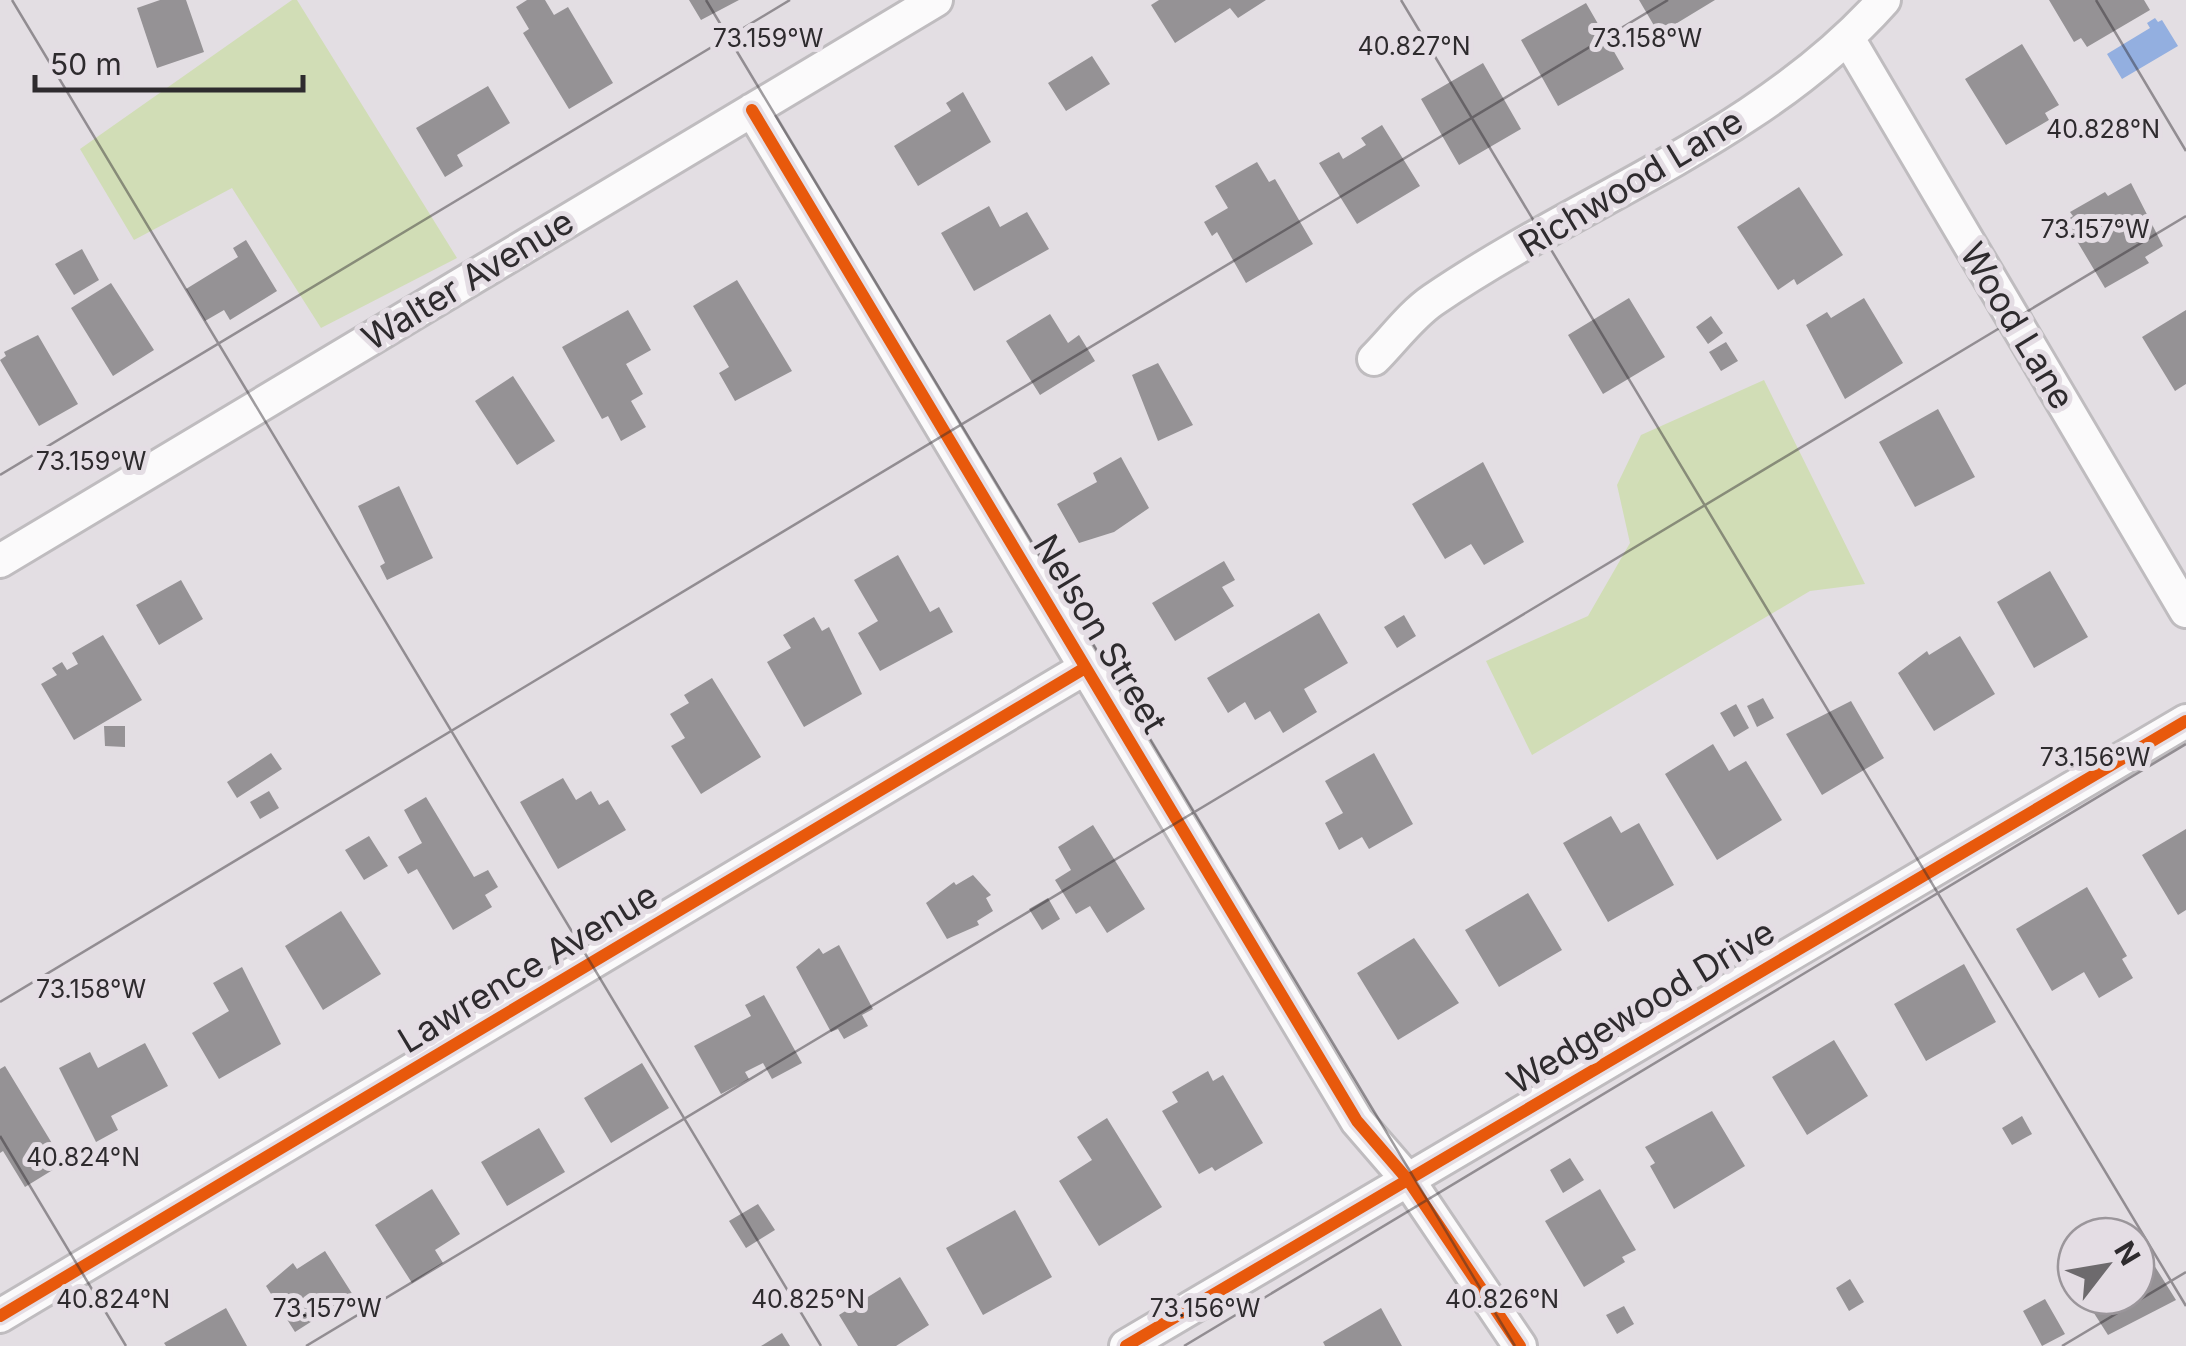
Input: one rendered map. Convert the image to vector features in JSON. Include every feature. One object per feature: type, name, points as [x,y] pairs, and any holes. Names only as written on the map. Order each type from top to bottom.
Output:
[{"type":"street","name":"Walter Avenue","points":[[0,561],[936,0]]},
{"type":"street","name":"Richwood Lane","points":[[1374,359],[1430,302],[1788,91],[1848,40],[1884,0]]},
{"type":"street","name":"Wood Lane","points":[[1848,40],[2186,611]]},
{"type":"street","name":"Nelson Street","points":[[752,110],[1357,1122],[1408,1180],[1520,1346]]},
{"type":"street","name":"Lawrence Avenue","points":[[0,1316],[1085,668]]},
{"type":"street","name":"Wedgewood Drive","points":[[1126,1346],[2186,721]]},
{"type":"green space","points":[[297,0],[457,258],[321,328],[232,188],[134,240],[80,149]]},
{"type":"green space","points":[[1764,380],[1865,584],[1810,591],[1532,755],[1486,661],[1588,616],[1630,543],[1617,485],[1641,435]]},
{"type":"water","points":[[2155,18],[2158,22],[2162,20],[2178,46],[2122,79],[2107,54],[2150,28],[2147,23]]},
{"type":"building","points":[[160,0],[186,0],[204,52],[157,68],[137,8]]},
{"type":"building","points":[[527,0],[545,0],[554,15],[568,7],[613,83],[569,109],[523,33],[529,29],[516,7]]},
{"type":"building","points":[[689,0],[739,0],[701,20]]},
{"type":"building","points":[[1159,0],[1266,0],[1238,18],[1230,8],[1175,43],[1151,5]]},
{"type":"building","points":[[1639,0],[1715,0],[1659,34]]},
{"type":"building","points":[[2049,0],[2144,0],[2150,10],[2087,47],[2081,38],[2074,42]]},
{"type":"building","points":[[1586,3],[1624,69],[1558,106],[1521,40]]},
{"type":"building","points":[[2022,44],[2059,105],[2045,113],[2049,120],[2006,145],[1965,79]]},
{"type":"building","points":[[1092,56],[1110,84],[1066,111],[1048,83]]},
{"type":"building","points":[[1483,63],[1521,129],[1459,165],[1421,99]]},
{"type":"building","points":[[488,86],[510,123],[457,155],[463,166],[445,177],[416,128]]},
{"type":"building","points":[[963,92],[991,142],[918,186],[894,146],[951,111],[946,103]]},
{"type":"building","points":[[1382,125],[1420,186],[1357,224],[1319,163],[1339,152],[1343,159],[1366,145],[1361,138]]},
{"type":"building","points":[[1257,162],[1269,182],[1275,179],[1313,244],[1246,283],[1217,232],[1212,236],[1204,222],[1228,208],[1215,186]]},
{"type":"building","points":[[2131,183],[2163,246],[2145,257],[2149,263],[2105,288],[2065,221],[2073,216],[2070,212],[2105,192],[2108,196]]},
{"type":"building","points":[[1799,187],[1843,255],[1797,285],[1794,279],[1778,290],[1737,227]]},
{"type":"building","points":[[989,206],[1000,227],[1027,212],[1049,249],[974,291],[941,233]]},
{"type":"building","points":[[246,240],[277,291],[230,320],[224,310],[205,321],[186,289],[238,257],[233,248]]},
{"type":"building","points":[[82,249],[99,280],[74,295],[55,264]]},
{"type":"building","points":[[737,280],[792,371],[735,401],[719,373],[729,367],[693,306]]},
{"type":"building","points":[[111,283],[154,350],[113,376],[71,308]]},
{"type":"building","points":[[1629,298],[1665,357],[1603,394],[1568,335]]},
{"type":"building","points":[[1864,298],[1903,363],[1845,399],[1806,325],[1827,312],[1831,318]]},
{"type":"building","points":[[628,310],[651,350],[626,364],[643,394],[631,401],[646,427],[621,441],[608,416],[602,419],[562,347]]},
{"type":"building","points":[[2186,310],[2186,384],[2175,391],[2142,337]]},
{"type":"building","points":[[1050,314],[1068,343],[1079,335],[1095,361],[1040,395],[1006,341]]},
{"type":"building","points":[[1711,316],[1723,333],[1708,344],[1696,327]]},
{"type":"building","points":[[38,335],[78,404],[39,426],[0,360],[6,356],[4,352]]},
{"type":"building","points":[[1726,342],[1738,361],[1721,371],[1709,352]]},
{"type":"building","points":[[1158,363],[1193,425],[1158,441],[1132,375]]},
{"type":"building","points":[[513,376],[555,441],[517,465],[475,401]]},
{"type":"building","points":[[1938,409],[1975,477],[1915,507],[1879,442]]},
{"type":"building","points":[[1121,457],[1149,508],[1114,532],[1079,543],[1057,504],[1097,482],[1093,473]]},
{"type":"building","points":[[1483,462],[1524,542],[1484,565],[1471,544],[1445,559],[1412,504]]},
{"type":"building","points":[[399,486],[433,558],[387,580],[380,566],[385,563],[358,506]]},
{"type":"building","points":[[898,555],[930,612],[939,607],[953,632],[880,671],[858,633],[878,621],[854,580]]},
{"type":"building","points":[[1224,561],[1235,580],[1222,587],[1234,606],[1175,641],[1152,603]]},
{"type":"building","points":[[2050,571],[2088,637],[2034,668],[1997,602]]},
{"type":"building","points":[[181,580],[203,619],[159,645],[136,605]]},
{"type":"building","points":[[1319,613],[1348,663],[1304,689],[1317,712],[1283,733],[1270,711],[1255,720],[1245,702],[1228,713],[1207,678]]},
{"type":"building","points":[[1404,615],[1416,636],[1397,648],[1384,627]]},
{"type":"building","points":[[814,617],[822,631],[829,627],[862,694],[804,727],[767,662],[791,648],[783,635]]},
{"type":"building","points":[[103,635],[142,700],[74,740],[41,684],[57,675],[52,668],[62,662],[67,670],[78,664],[72,653]]},
{"type":"building","points":[[1960,636],[1995,694],[1934,731],[1898,673],[1927,651],[1929,655]]},
{"type":"building","points":[[712,678],[761,757],[701,794],[671,746],[685,738],[670,714],[689,703],[684,695]]},
{"type":"building","points":[[1763,698],[1774,718],[1757,727],[1747,706]]},
{"type":"building","points":[[1851,701],[1884,758],[1822,795],[1786,734]]},
{"type":"building","points":[[1736,704],[1749,728],[1734,737],[1720,713]]},
{"type":"building","points":[[104,726],[125,726],[125,747],[105,746]]},
{"type":"building","points":[[1713,744],[1729,771],[1746,761],[1782,820],[1717,860],[1665,774]]},
{"type":"building","points":[[271,753],[282,769],[237,798],[227,782]]},
{"type":"building","points":[[1374,753],[1413,824],[1369,849],[1362,837],[1339,850],[1325,823],[1343,813],[1325,781]]},
{"type":"building","points":[[563,778],[576,800],[591,791],[599,805],[608,800],[626,830],[558,869],[520,802]]},
{"type":"building","points":[[269,791],[279,808],[260,819],[250,802]]},
{"type":"building","points":[[426,797],[474,877],[488,870],[498,887],[485,895],[492,907],[453,930],[417,869],[408,874],[398,857],[422,843],[404,810]]},
{"type":"building","points":[[1611,816],[1621,833],[1639,823],[1674,885],[1608,922],[1563,843]]},
{"type":"building","points":[[1093,825],[1145,909],[1107,933],[1090,906],[1076,914],[1055,880],[1071,870],[1058,847]]},
{"type":"building","points":[[2186,829],[2186,910],[2178,915],[2142,855]]},
{"type":"building","points":[[369,836],[388,866],[364,880],[345,850]]},
{"type":"building","points":[[973,875],[991,895],[986,898],[993,911],[977,921],[979,925],[947,939],[926,903],[954,882],[956,885]]},
{"type":"building","points":[[2087,887],[2127,956],[2122,959],[2133,978],[2099,998],[2084,972],[2052,991],[2016,929]]},
{"type":"building","points":[[1528,893],[1562,950],[1499,987],[1465,930]]},
{"type":"building","points":[[1048,898],[1060,919],[1042,930],[1029,909]]},
{"type":"building","points":[[341,911],[381,974],[323,1010],[285,946]]},
{"type":"building","points":[[1414,938],[1459,1003],[1398,1040],[1357,973]]},
{"type":"building","points":[[839,945],[873,1009],[862,1015],[868,1026],[844,1039],[838,1029],[831,1032],[796,967],[819,948],[823,954]]},
{"type":"building","points":[[1964,964],[1996,1022],[1926,1061],[1894,1004]]},
{"type":"building","points":[[242,967],[281,1044],[219,1079],[192,1033],[229,1011],[213,983]]},
{"type":"building","points":[[764,995],[802,1063],[772,1079],[763,1063],[745,1072],[749,1079],[721,1094],[694,1046],[751,1016],[745,1005]]},
{"type":"building","points":[[1834,1040],[1868,1096],[1807,1135],[1772,1077]]},
{"type":"building","points":[[145,1043],[168,1086],[111,1116],[118,1130],[96,1142],[59,1068],[90,1052],[98,1068]]},
{"type":"building","points":[[642,1063],[669,1108],[611,1143],[584,1098]]},
{"type":"building","points":[[5,1066],[64,1163],[25,1187],[3,1151],[0,1153],[0,1069]]},
{"type":"building","points":[[1208,1071],[1213,1081],[1223,1075],[1263,1143],[1215,1171],[1212,1167],[1199,1174],[1162,1111],[1178,1102],[1172,1092]]},
{"type":"building","points":[[1712,1111],[1745,1166],[1674,1209],[1650,1166],[1655,1163],[1645,1147]]},
{"type":"building","points":[[2022,1116],[2032,1134],[2012,1145],[2002,1128]]},
{"type":"building","points":[[1107,1118],[1162,1207],[1099,1246],[1059,1181],[1092,1160],[1077,1137]]},
{"type":"building","points":[[539,1128],[565,1172],[507,1206],[481,1162]]},
{"type":"building","points":[[1570,1158],[1584,1180],[1563,1193],[1550,1170]]},
{"type":"building","points":[[432,1189],[460,1234],[435,1250],[443,1263],[412,1283],[375,1225]]},
{"type":"building","points":[[1600,1189],[1636,1250],[1622,1257],[1625,1262],[1584,1287],[1545,1221]]},
{"type":"building","points":[[758,1204],[775,1230],[746,1248],[729,1221]]},
{"type":"building","points":[[1015,1210],[1052,1277],[983,1315],[946,1248]]},
{"type":"building","points":[[325,1251],[353,1295],[295,1332],[266,1286],[293,1263],[297,1269]]},
{"type":"building","points":[[2156,1268],[2176,1300],[2156,1310]]},
{"type":"building","points":[[900,1277],[929,1325],[896,1346],[858,1346],[839,1315]]},
{"type":"building","points":[[1850,1279],[1864,1302],[1849,1311],[1836,1288]]},
{"type":"building","points":[[2045,1299],[2065,1334],[2042,1346],[2023,1311]]},
{"type":"building","points":[[1624,1306],[1634,1324],[1617,1334],[1606,1315]]},
{"type":"building","points":[[226,1308],[247,1346],[164,1343]]},
{"type":"building","points":[[1381,1308],[1402,1346],[1325,1346],[1323,1342]]},
{"type":"building","points":[[2096,1316],[2145,1316],[2108,1335]]},
{"type":"building","points":[[782,1333],[790,1346],[761,1346]]},
{"type":"cycle path","points":[[752,110],[1357,1121],[1408,1180],[1520,1346]]},
{"type":"cycle path","points":[[0,1316],[1085,668]]},
{"type":"cycle path","points":[[1126,1346],[2186,721]]}]
